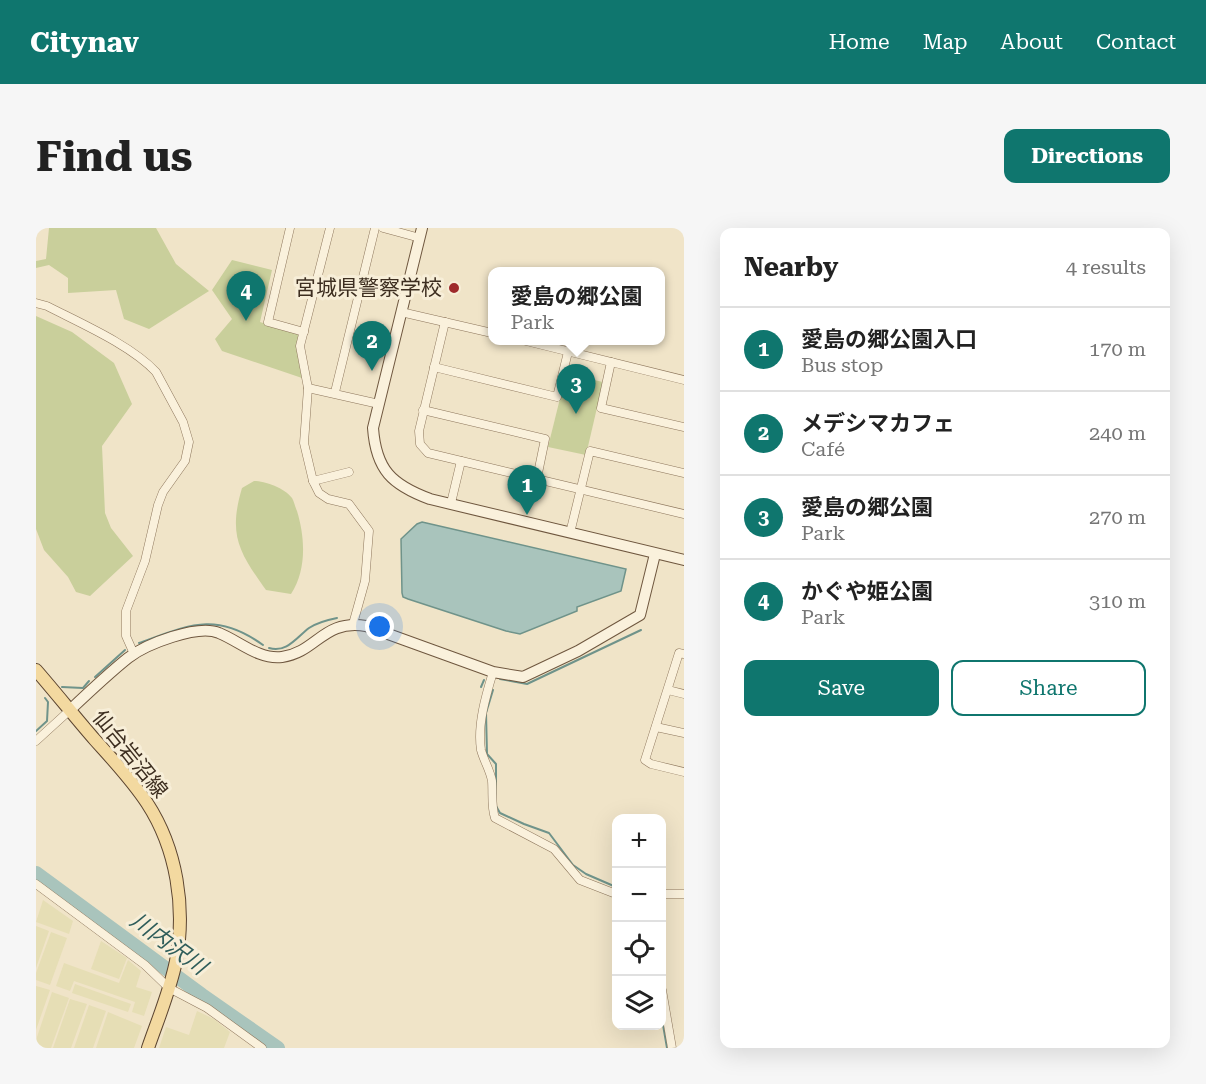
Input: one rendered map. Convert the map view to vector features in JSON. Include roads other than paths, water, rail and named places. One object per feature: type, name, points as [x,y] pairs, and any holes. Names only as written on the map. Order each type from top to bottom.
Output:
[{"type":"main road","name":"仙台岩沼線","points":[[36,670],[135,787],[165,838],[174,871],[180,909],[180,928],[170,985],[148,1048]]},
{"type":"street","points":[[290,228],[268,322],[304,332]]},
{"type":"street","points":[[330,228],[300,346],[308,388],[303,442],[313,481],[319,493],[323,497],[349,504],[369,531],[365,581],[353,624]]},
{"type":"street","points":[[336,392],[375,228]]},
{"type":"street","points":[[383,228],[421,233],[373,428],[374,448],[381,466],[392,480],[408,491],[451,503],[684,560]]},
{"type":"street","points":[[36,303],[47,306],[134,352],[149,364],[156,372],[188,432],[188,452],[185,461],[163,492],[145,561],[126,611],[126,636],[134,654]]},
{"type":"street","points":[[401,312],[488,332]]},
{"type":"street","points":[[445,322],[418,431],[420,444],[428,453],[684,514]]},
{"type":"street","points":[[541,345],[684,380]]},
{"type":"street","points":[[434,367],[557,397],[568,352]]},
{"type":"street","points":[[611,363],[601,408],[684,428]]},
{"type":"street","points":[[308,388],[336,392],[379,404]]},
{"type":"street","points":[[423,410],[545,439],[537,478]]},
{"type":"street","points":[[570,533],[590,451],[684,473]]},
{"type":"street","points":[[451,503],[461,461]]},
{"type":"street","points":[[313,481],[349,472]]},
{"type":"street","points":[[36,741],[100,681],[134,654],[186,632],[205,630],[217,632],[250,650],[278,657],[301,650],[336,627],[353,624],[366,626],[493,672],[523,677],[578,651],[640,615],[655,554]]},
{"type":"street","points":[[684,654],[679,653],[645,760],[651,764],[684,772]]},
{"type":"street","points":[[493,672],[486,698],[481,740],[484,760],[492,781],[492,806],[495,818],[554,849],[580,880],[612,892]]},
{"type":"street","points":[[668,690],[684,694]]},
{"type":"street","points":[[656,727],[684,734]]},
{"type":"street","points":[[36,885],[170,985],[207,1008],[262,1048]]},
{"type":"street","points":[[666,894],[684,894]]},
{"type":"street","points":[[666,1013],[672,1048]]},
{"type":"water","points":[[422,522],[626,569],[621,591],[577,607],[577,611],[520,634],[408,599],[403,597],[402,593],[401,539]]},
{"type":"waterway","points":[[269,648],[286,647],[312,626],[337,618]]},
{"type":"waterway","points":[[139,643],[188,627],[216,625],[246,634],[263,645]]},
{"type":"waterway","points":[[500,679],[527,684],[641,630]]},
{"type":"waterway","points":[[95,677],[125,650]]},
{"type":"waterway","points":[[481,687],[484,680]]},
{"type":"waterway","points":[[62,687],[83,688],[89,681]]},
{"type":"waterway","points":[[493,690],[486,713],[487,754],[496,764],[496,800]]},
{"type":"waterway","points":[[36,731],[47,721],[48,702],[45,698]]},
{"type":"waterway","points":[[496,806],[500,813],[549,833],[573,865],[586,874],[612,885]]},
{"type":"waterway","name":"川内沢川","points":[[36,873],[278,1048]]},
{"type":"waterway","points":[[664,1030],[667,1048]]},
{"type":"place","name":"宮城県警察学校","points":[[454,288]]},
{"type":"place","name":"かぐや姫公園","points":[[246,321]]},
{"type":"place","name":"メデシマカフェ","points":[[372,371]]},
{"type":"place","name":"愛島の郷公園","points":[[576,414]]},
{"type":"place","name":"愛島の郷公園入口","points":[[527,515]]}]
